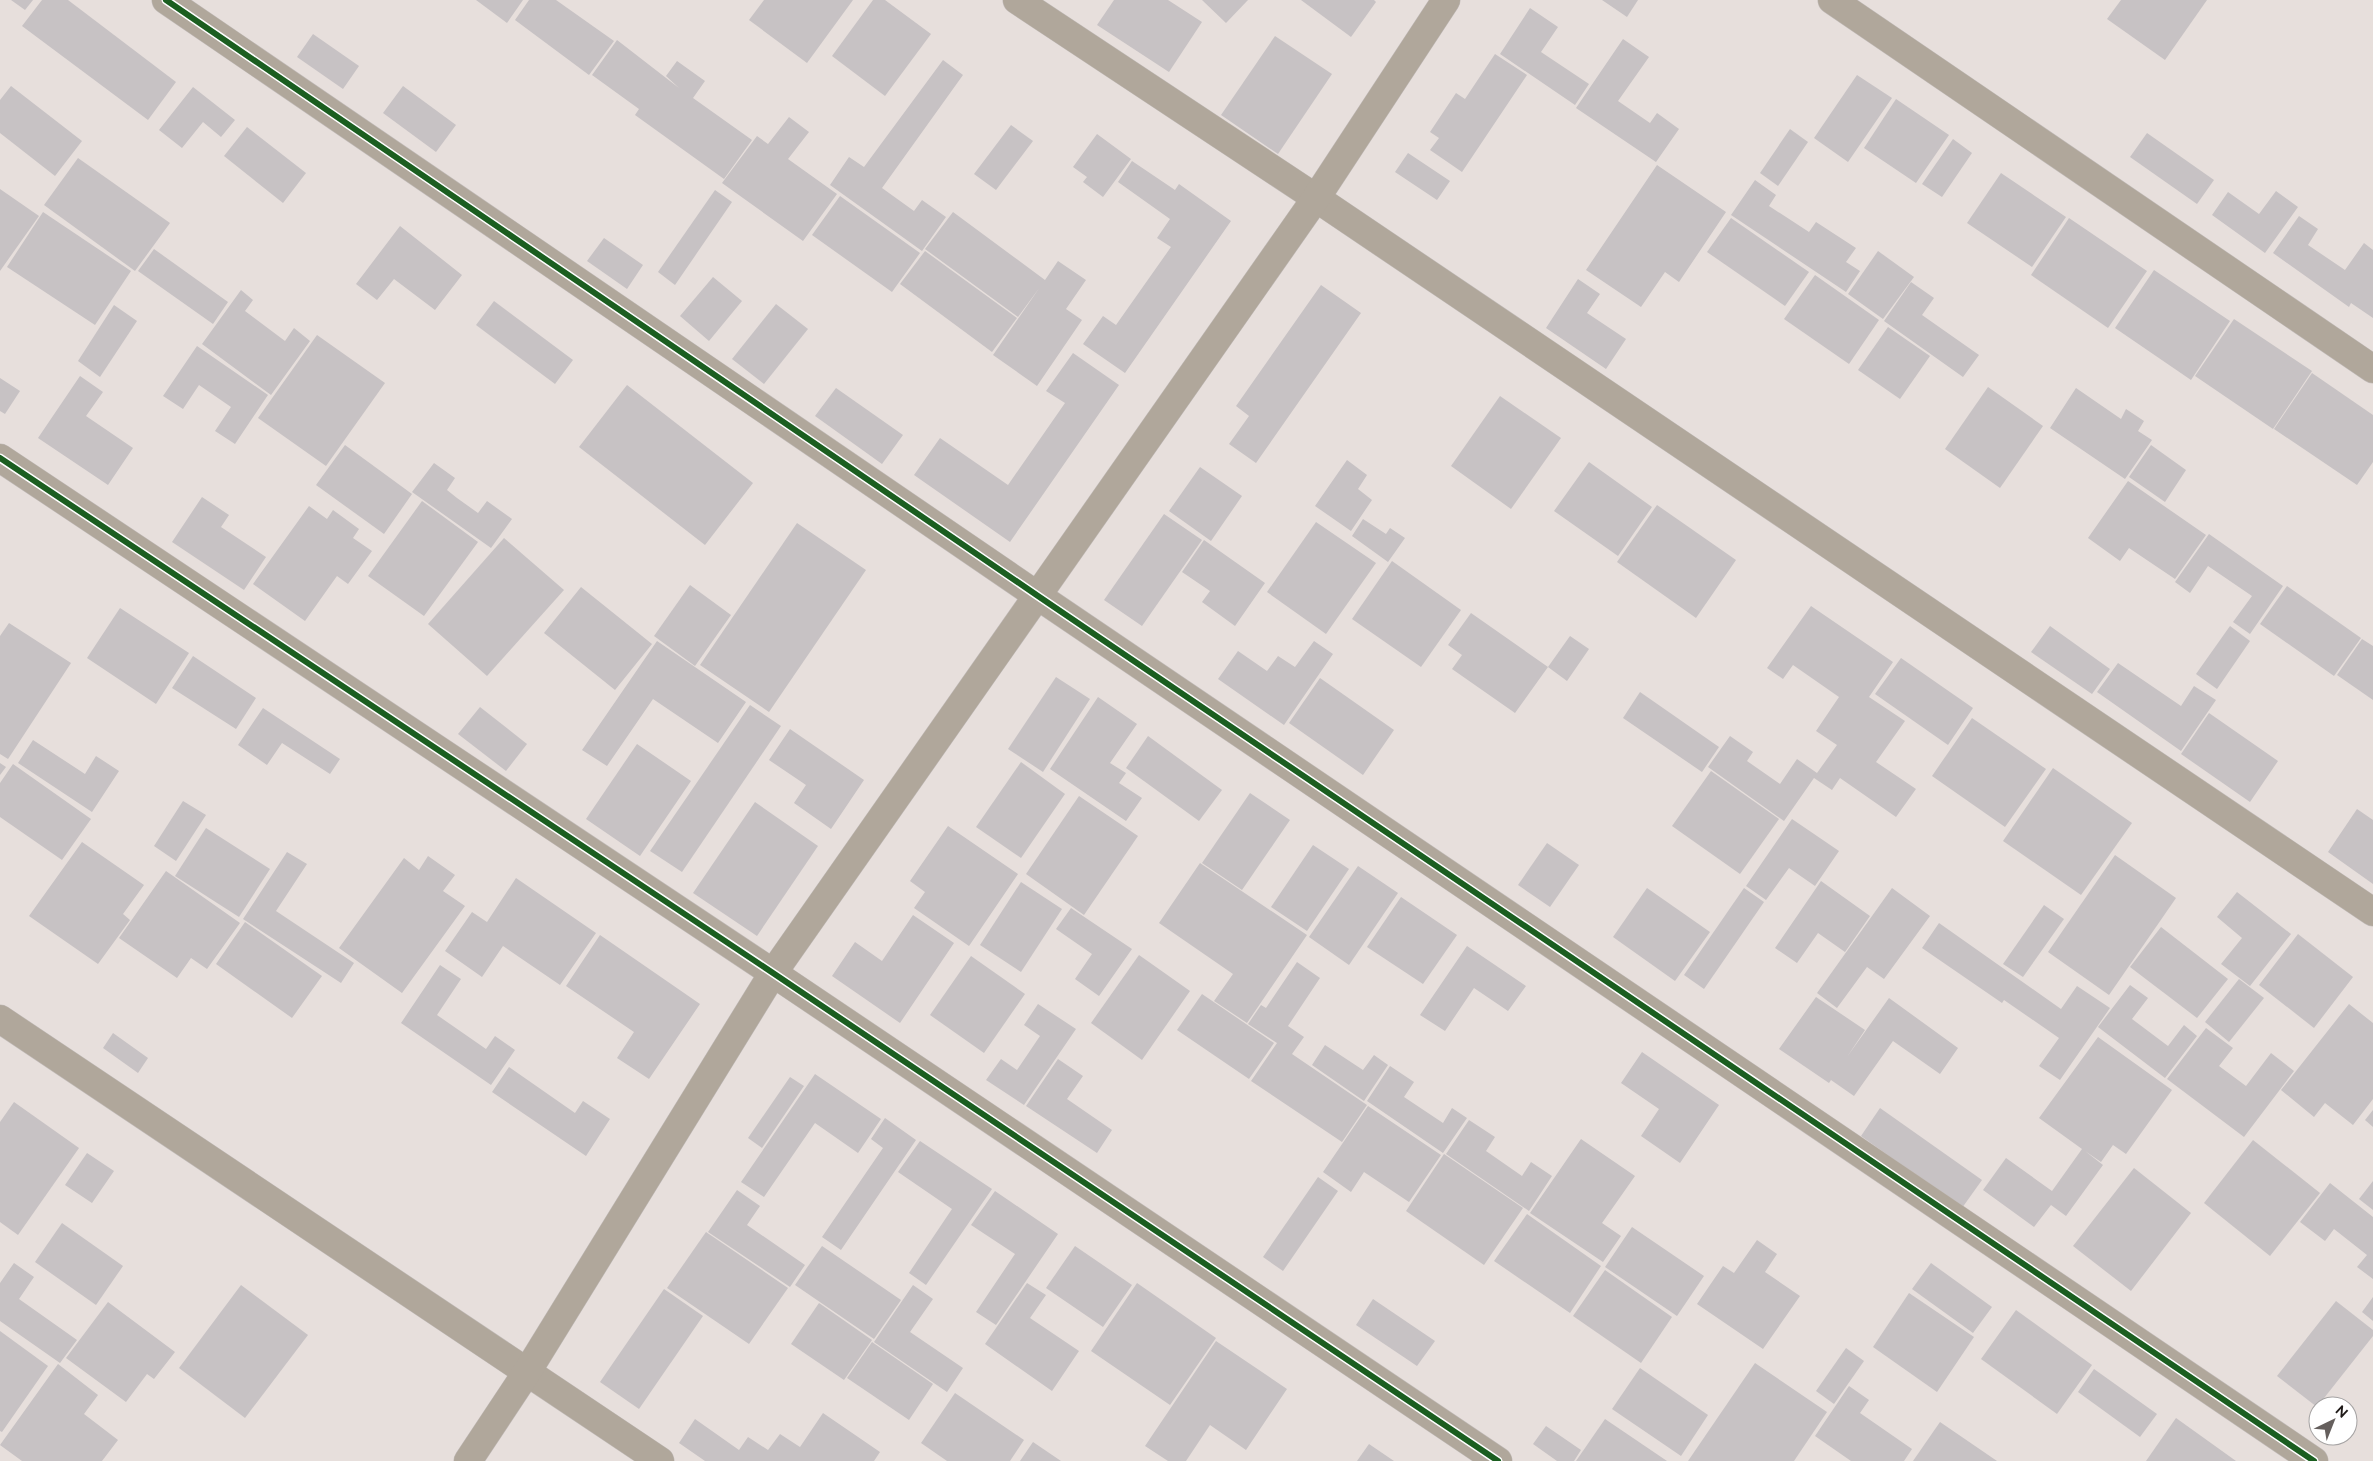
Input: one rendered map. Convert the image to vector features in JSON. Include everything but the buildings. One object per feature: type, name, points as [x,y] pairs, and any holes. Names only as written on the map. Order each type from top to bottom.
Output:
[{"type":"street","points":[[166,0],[1038,596],[2314,1461]]},
{"type":"street","points":[[1017,0],[1316,198],[2373,912]]},
{"type":"street","points":[[468,1461],[527,1372],[773,973],[1316,198],[1446,0]]},
{"type":"street","points":[[1832,0],[2373,369]]},
{"type":"street","points":[[0,458],[773,973],[1498,1461]]},
{"type":"street","points":[[0,1019],[660,1461]]},
{"type":"cycle path","points":[[166,0],[1038,596],[2314,1461]]},
{"type":"cycle path","points":[[0,458],[773,973],[1498,1461]]}]
